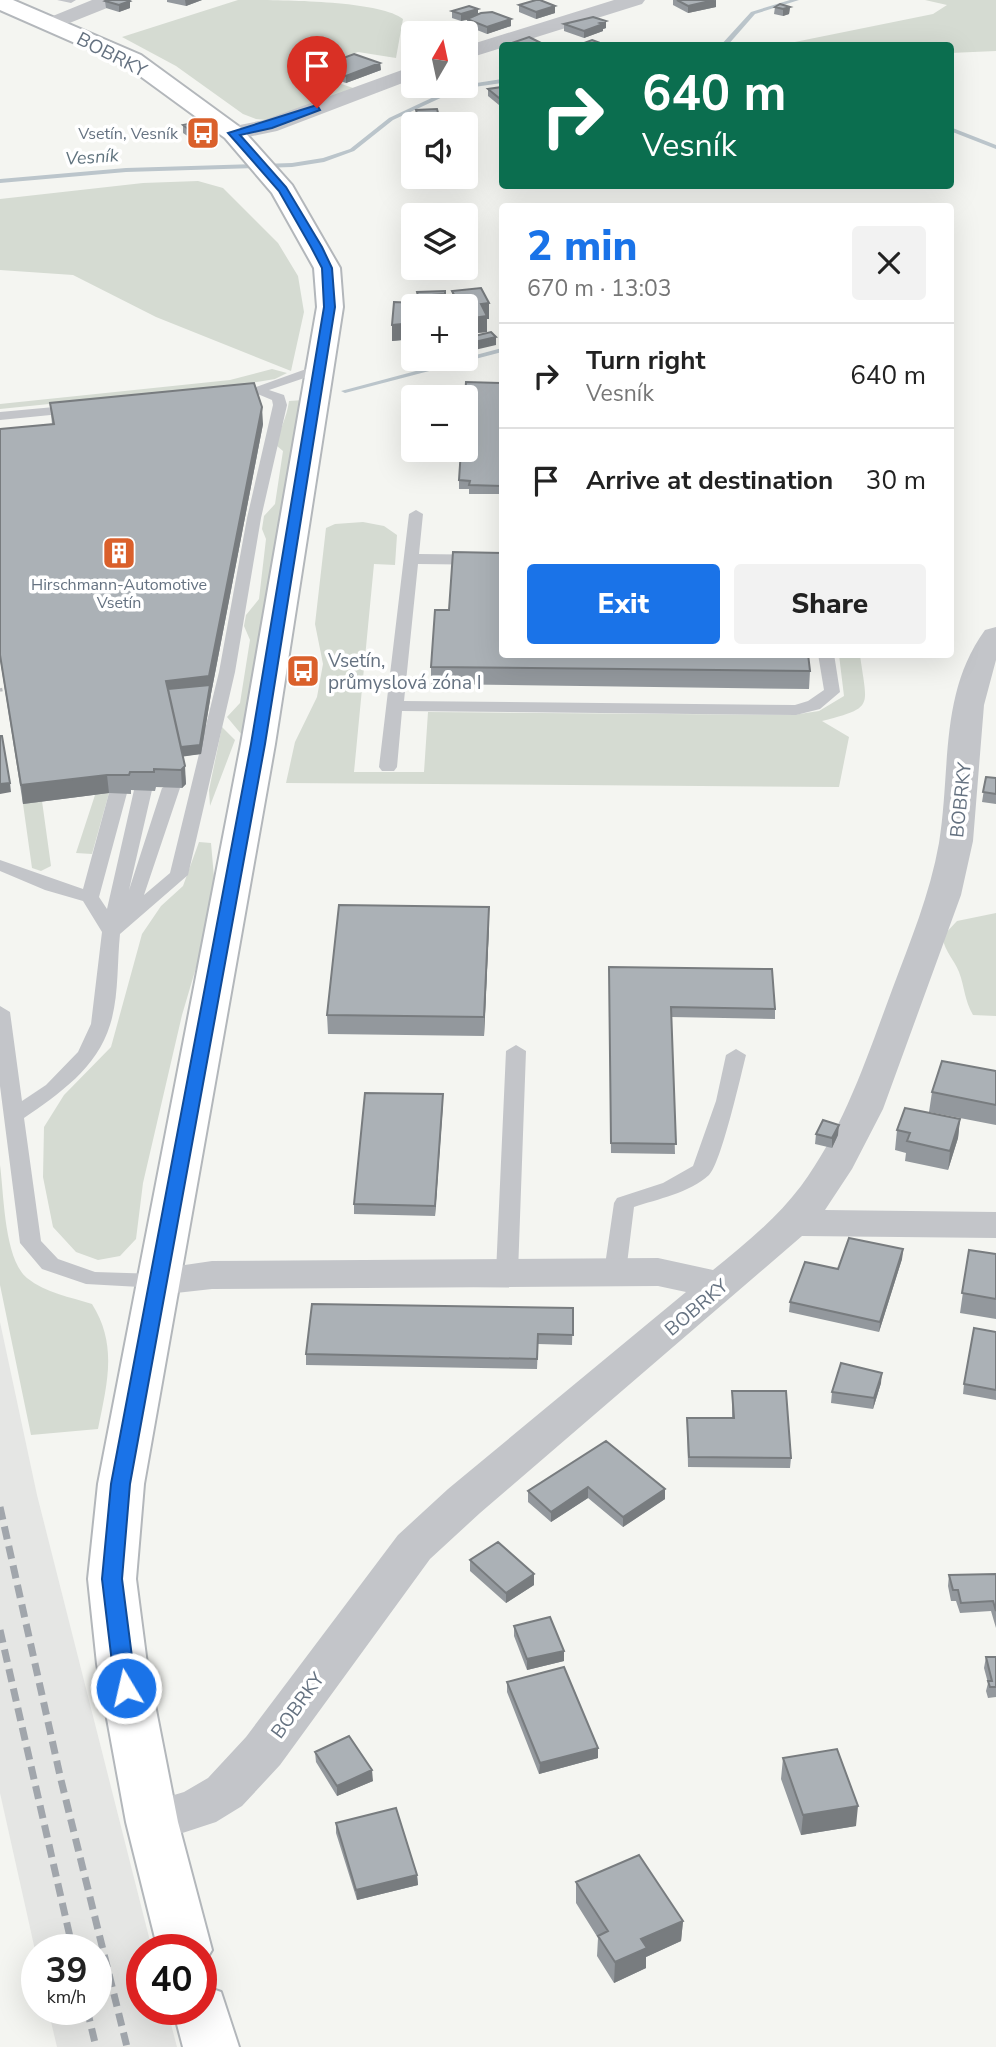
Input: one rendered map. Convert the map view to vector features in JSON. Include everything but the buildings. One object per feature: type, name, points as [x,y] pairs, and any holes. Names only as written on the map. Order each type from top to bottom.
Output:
[{"type":"street","points":[[50,24],[110,0]]},
{"type":"street","points":[[501,42],[635,0]]},
{"type":"street","name":"BOBRKY","points":[[0,2],[133,60],[233,133],[283,190],[327,268],[330,307],[320,368],[258,744],[121,1484],[112,1579],[121,1664],[152,1822],[181,1934]]},
{"type":"street","points":[[478,49],[499,43]]},
{"type":"street","points":[[233,133],[269,126],[401,76]]},
{"type":"street","name":"BOBRKY","points":[[152,1822],[200,1808],[225,1792],[263,1751],[414,1547],[792,1223],[829,1177],[858,1125],[879,1077],[938,912],[955,843],[968,700],[973,674],[985,649],[996,636]]},
{"type":"street","points":[[792,1223],[996,1225]]},
{"type":"street","points":[[158,1281],[212,1275],[658,1272],[720,1286]]},
{"type":"street","points":[[205,2025],[211,2047]]},
{"type":"lane","points":[[62,0],[71,0]]},
{"type":"lane","points":[[111,932],[179,875],[227,673],[254,519],[280,405],[279,398],[250,391],[320,368]]},
{"type":"lane","points":[[0,416],[94,407]]},
{"type":"lane","points":[[0,429],[52,424]]},
{"type":"lane","points":[[388,767],[416,514]]},
{"type":"lane","points":[[411,559],[499,560]]},
{"type":"lane","points":[[395,706],[796,710],[814,705],[832,692],[827,658]]},
{"type":"lane","points":[[111,932],[139,889],[171,788]]},
{"type":"lane","points":[[14,1116],[53,1088],[87,1055],[101,1024],[111,932],[143,790]]},
{"type":"lane","points":[[90,897],[118,793]]},
{"type":"lane","points":[[0,865],[51,886],[90,897],[111,932]]},
{"type":"lane","points":[[0,1012],[31,1243],[50,1264],[94,1279],[158,1281]]},
{"type":"lane","points":[[507,1273],[516,1051]]},
{"type":"lane","points":[[615,1272],[624,1203],[670,1188],[702,1170],[726,1101],[736,1055]]},
{"type":"shaded area","points":[[238,0],[326,2],[373,8],[403,19],[396,58],[358,52],[304,71],[356,89],[266,120],[243,114],[176,66],[122,37]]},
{"type":"shaded area","points":[[925,0],[996,0],[996,51],[954,53],[954,42],[795,42],[933,14],[947,5]]},
{"type":"shaded area","points":[[198,181],[223,188],[278,243],[298,276],[304,312],[291,371],[156,317],[73,275],[0,270],[0,199],[143,183]]},
{"type":"shaded area","points":[[272,369],[287,373],[275,379],[246,384],[0,409],[0,404],[230,380]]},
{"type":"shaded area","points":[[304,400],[242,735],[227,717],[240,703],[250,640],[244,626],[246,615],[259,599],[266,539],[262,529],[264,516],[275,504],[283,451],[277,446],[278,440],[289,401]]},
{"type":"shaded area","points":[[363,522],[384,526],[397,535],[395,565],[374,564],[354,772],[424,772],[428,712],[793,715],[819,711],[844,696],[839,658],[860,658],[864,703],[851,712],[822,721],[849,737],[839,787],[286,783],[295,742],[317,697],[323,664],[315,624],[326,528],[335,524]]},
{"type":"shaded area","points":[[222,727],[235,740],[210,806],[209,790]]},
{"type":"shaded area","points":[[109,793],[92,854],[76,853],[95,795]]},
{"type":"shaded area","points":[[42,801],[51,866],[41,871],[32,868],[23,804]]},
{"type":"shaded area","points":[[199,842],[211,843],[216,900],[182,1015],[143,1183],[136,1239],[120,1256],[98,1260],[76,1252],[53,1227],[43,1177],[44,1127],[64,1095],[111,1047],[142,934],[161,906],[183,886]]},
{"type":"shaded area","points":[[996,913],[996,1016],[973,1015],[959,972],[942,937],[957,921]]},
{"type":"shaded area","points":[[0,1165],[9,1242],[19,1269],[27,1278],[42,1287],[92,1304],[100,1319],[108,1350],[108,1365],[98,1429],[31,1435],[0,1285]]},
{"type":"shaded area","points":[[0,1322],[37,1495],[148,1934],[126,1934],[126,2025],[171,2025],[177,2047],[57,2047],[52,2025],[112,2025],[112,1934],[31,1934],[0,1793]]},
{"type":"waterway","name":"Vesník","points":[[727,42],[753,13],[796,0]]},
{"type":"waterway","name":"Vesník","points":[[0,181],[126,170],[292,165],[324,160],[352,150],[391,119],[459,87],[499,81]]},
{"type":"waterway","points":[[954,131],[996,147]]},
{"type":"waterway","points":[[345,391],[499,351]]},
{"type":"railway","points":[[0,1507],[61,1780],[127,2047]]},
{"type":"railway","points":[[0,1630],[69,1934]]},
{"type":"railway","points":[[91,2025],[96,2047]]},
{"type":"place","name":"Vsetín, Vesník","points":[[203,133]]},
{"type":"place","name":"Hirschmann-Automotive Vsetín","points":[[119,553]]},
{"type":"place","name":"Vsetín, průmyslová zóna I","points":[[303,671]]},
{"type":"route","points":[[126,1688],[112,1579],[121,1484],[258,744],[330,307],[327,268],[316,247],[283,190],[233,133],[269,126],[317,108]]}]
